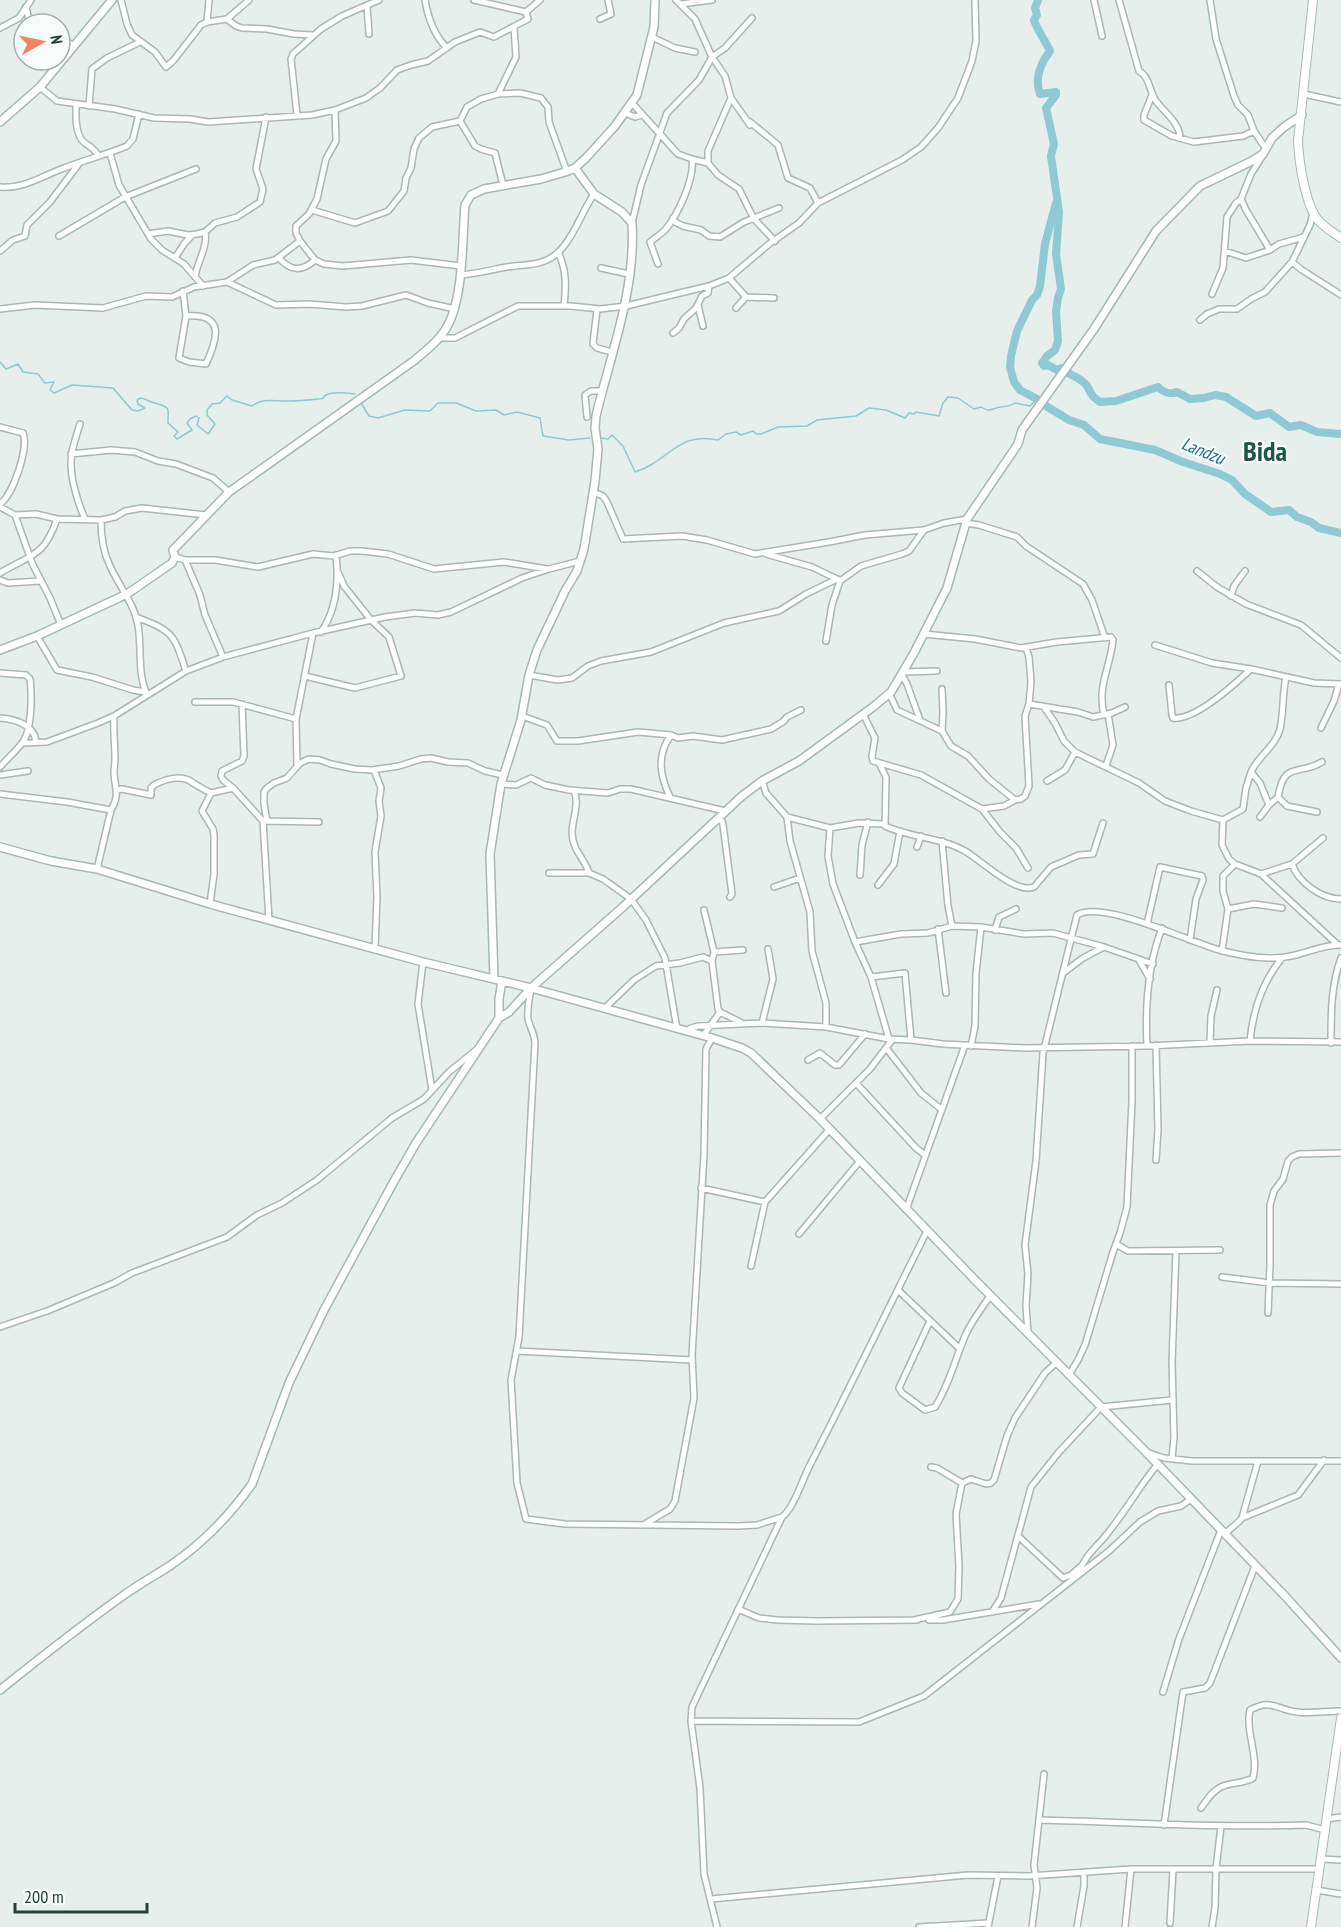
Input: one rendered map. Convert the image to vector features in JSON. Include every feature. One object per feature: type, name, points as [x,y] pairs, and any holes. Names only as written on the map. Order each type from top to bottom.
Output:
[{"type":"main road","points":[[1312,0],[1298,155],[1301,174],[1316,218],[1325,228],[1341,238]]},
{"type":"main road","points":[[1311,1927],[1320,1859],[1337,1775],[1341,1718]]},
{"type":"street","points":[[0,28],[19,18],[31,0]]},
{"type":"street","points":[[0,122],[40,87],[112,0]]},
{"type":"street","points":[[121,0],[132,35],[155,52],[166,67],[197,29],[207,22],[227,19],[249,0]]},
{"type":"street","points":[[207,22],[209,0]]},
{"type":"street","points":[[297,115],[291,56],[312,35],[342,16],[379,0]]},
{"type":"street","points":[[425,0],[433,28],[447,48]]},
{"type":"street","points":[[474,0],[526,12]]},
{"type":"street","points":[[526,12],[540,0]]},
{"type":"street","points":[[600,19],[611,14],[608,0]]},
{"type":"street","points":[[0,650],[37,636],[127,594],[172,563],[175,557],[173,550],[229,492],[415,360],[439,338],[447,328],[455,309],[467,200],[471,195],[484,189],[567,172],[586,158],[625,113],[637,95],[652,37],[655,0]]},
{"type":"street","points":[[678,2],[712,0]]},
{"type":"street","points":[[439,338],[455,338],[518,306],[597,309],[626,306],[709,286],[729,278],[799,223],[818,203],[902,160],[921,147],[938,128],[958,98],[972,61],[976,41],[975,0]]},
{"type":"street","points":[[1094,0],[1102,36]]},
{"type":"street","points":[[1119,0],[1138,69],[1145,75],[1152,95],[1179,129],[1180,138]]},
{"type":"street","points":[[1210,0],[1216,39],[1234,96],[1238,105],[1248,115],[1265,152]]},
{"type":"street","points":[[678,2],[695,19],[712,57],[725,76],[731,98],[750,124],[778,145],[788,178],[810,188],[818,203]]},
{"type":"street","points":[[367,6],[369,34]]},
{"type":"street","points":[[26,7],[27,12]]},
{"type":"street","points":[[40,87],[57,100],[154,118],[208,122],[312,115],[335,110],[371,96],[397,70],[411,64],[428,61],[455,42],[482,32],[494,37],[528,19],[526,12]]},
{"type":"street","points":[[499,1018],[490,854],[501,784],[522,716],[529,675],[540,644],[580,561],[593,492],[598,449],[595,428],[612,352],[626,306],[632,224],[641,185],[667,113],[699,80],[712,57],[725,48],[752,18]]},
{"type":"street","points":[[227,19],[242,28],[312,35]]},
{"type":"street","points":[[498,94],[516,57],[514,27]]},
{"type":"street","points":[[652,37],[675,48],[695,52]]},
{"type":"street","points":[[89,106],[92,69],[107,58],[140,42]]},
{"type":"street","points":[[460,121],[467,106],[498,94],[516,93],[541,98],[547,104],[549,122],[567,172]]},
{"type":"street","points":[[1304,94],[1341,102]]},
{"type":"street","points":[[1152,95],[1144,120],[1172,136],[1190,142],[1207,141],[1244,136],[1254,131]]},
{"type":"street","points":[[708,163],[708,151],[731,98]]},
{"type":"street","points":[[632,103],[678,154],[708,163],[718,175],[740,189],[754,219],[775,241]]},
{"type":"street","points":[[76,104],[82,141],[95,149],[98,156]]},
{"type":"street","points":[[335,110],[336,141],[326,159],[317,199],[312,210],[296,226],[296,233],[300,241],[315,260],[334,266],[411,260],[461,266]]},
{"type":"street","points":[[625,113],[635,117],[642,115]]},
{"type":"street","points":[[0,187],[9,188],[29,183],[127,146],[131,143],[139,114]]},
{"type":"street","points":[[1212,294],[1223,268],[1227,217],[1241,199],[1251,174],[1272,138],[1302,115]]},
{"type":"street","points":[[148,234],[168,231],[192,235],[205,232],[215,223],[237,217],[260,202],[263,189],[256,169],[266,117]]},
{"type":"street","points":[[460,121],[475,146],[495,153],[503,185]]},
{"type":"street","points":[[312,210],[355,224],[388,211],[404,191],[414,149],[419,138],[432,127],[460,121]]},
{"type":"street","points":[[0,1690],[76,1630],[194,1547],[225,1518],[252,1484],[289,1383],[324,1310],[393,1183],[476,1050],[499,1018],[509,1012],[531,988],[725,811],[762,781],[799,761],[890,693],[903,674],[947,588],[966,521],[1018,444],[1022,430],[1094,329],[1156,231],[1200,186],[1252,161],[1265,152]]},
{"type":"street","points":[[110,153],[115,175],[125,197],[132,204],[155,244],[188,267],[204,286]]},
{"type":"street","points":[[658,264],[650,242],[665,230],[673,218],[693,170],[692,159]]},
{"type":"street","points":[[0,251],[14,240],[25,236],[27,225],[56,194],[79,164]]},
{"type":"street","points":[[575,168],[594,194],[622,213],[632,224]]},
{"type":"street","points":[[59,236],[125,197],[196,169]]},
{"type":"street","points":[[460,275],[534,266],[558,252],[570,238],[594,194]]},
{"type":"street","points":[[1241,199],[1270,250]]},
{"type":"street","points":[[673,218],[678,224],[701,230],[714,238],[726,235],[744,222],[779,208]]},
{"type":"street","points":[[1200,320],[1219,309],[1237,309],[1265,292],[1292,262],[1310,225],[1313,212]]},
{"type":"street","points":[[195,277],[206,244],[205,232]]},
{"type":"street","points":[[175,258],[192,235]]},
{"type":"street","points":[[1225,251],[1246,258],[1304,237]]},
{"type":"street","points":[[0,309],[35,305],[103,308],[146,296],[172,297],[183,291],[227,282],[252,265],[271,262],[279,258],[300,241]]},
{"type":"street","points":[[558,252],[566,272],[564,306]]},
{"type":"street","points":[[279,258],[293,269],[306,268],[315,260]]},
{"type":"street","points":[[1292,262],[1341,295]]},
{"type":"street","points":[[601,268],[629,274]]},
{"type":"street","points":[[729,278],[746,297],[774,298]]},
{"type":"street","points":[[227,282],[276,305],[362,306],[406,295],[455,309]]},
{"type":"street","points":[[673,333],[698,305],[702,296],[708,292],[709,286]]},
{"type":"street","points":[[183,291],[186,316],[179,358],[206,364],[216,337],[216,328],[208,318],[186,316]]},
{"type":"street","points":[[736,308],[746,297]]},
{"type":"street","points":[[698,305],[703,326]]},
{"type":"street","points":[[597,309],[593,344],[597,348],[612,352]]},
{"type":"street","points":[[587,417],[585,395],[591,391],[602,392]]},
{"type":"street","points":[[80,424],[71,454],[72,476],[77,501],[85,519]]},
{"type":"street","points":[[0,427],[23,433],[25,438],[15,481],[8,497],[0,505],[15,514],[36,514],[57,519],[101,520],[115,517],[125,511],[142,508],[206,515]]},
{"type":"street","points":[[71,454],[111,450],[135,452],[213,478],[229,492]]},
{"type":"street","points":[[593,492],[603,496],[607,502],[622,539],[682,536],[717,542],[751,553],[764,553],[865,535],[924,530],[944,523],[966,521],[1017,537],[1026,546],[1083,584],[1092,600],[1104,638]]},
{"type":"street","points":[[15,514],[40,581],[61,625]]},
{"type":"street","points":[[0,573],[42,549],[50,539],[57,519]]},
{"type":"street","points":[[101,520],[105,554],[127,594],[136,617],[142,677],[146,693]]},
{"type":"street","points":[[529,675],[558,680],[572,678],[588,666],[601,661],[651,652],[724,624],[779,611],[806,594],[838,580],[861,566],[909,551],[924,530]]},
{"type":"street","points":[[175,557],[186,560],[215,560],[258,567],[313,554],[336,555],[350,551],[362,551],[388,554],[434,569],[504,562],[549,569]]},
{"type":"street","points":[[764,553],[812,567],[838,580]]},
{"type":"street","points":[[321,632],[334,605],[338,572],[336,555]]},
{"type":"street","points":[[186,560],[200,595],[205,615],[223,657]]},
{"type":"street","points":[[22,743],[47,742],[114,716],[146,693],[186,671],[223,657],[371,620],[405,614],[438,615],[451,612],[522,578],[580,561]]},
{"type":"street","points":[[1197,571],[1231,596],[1255,608],[1301,625],[1341,655]]},
{"type":"street","points":[[1231,596],[1234,586],[1245,571]]},
{"type":"street","points":[[304,676],[355,688],[401,676],[388,637],[344,586],[338,572]]},
{"type":"street","points":[[0,580],[8,583],[40,581]]},
{"type":"street","points":[[826,641],[838,580]]},
{"type":"street","points":[[136,617],[162,629],[175,639],[186,671]]},
{"type":"street","points":[[297,767],[296,719],[313,633]]},
{"type":"street","points":[[924,634],[975,639],[1026,648],[1057,642],[1111,637],[1113,640],[1102,683],[1101,698],[1113,745],[1106,766]]},
{"type":"street","points":[[37,636],[57,670],[146,693]]},
{"type":"street","points":[[1155,645],[1212,663],[1318,684],[1340,684],[1321,728]]},
{"type":"street","points":[[982,809],[1004,806],[1021,799],[1025,796],[1029,786],[1025,716],[1029,704],[1030,669],[1026,648]]},
{"type":"street","points":[[1169,685],[1172,715],[1177,719],[1192,713],[1223,694],[1251,669]]},
{"type":"street","points":[[903,674],[937,671]]},
{"type":"street","points":[[0,673],[26,675],[29,677],[30,689],[28,728],[22,743],[0,767]]},
{"type":"street","points":[[903,674],[920,720]]},
{"type":"street","points":[[1044,707],[1064,741],[1075,752],[1138,783],[1165,801],[1223,820],[1243,809],[1251,772],[1280,730],[1283,690],[1287,677]]},
{"type":"street","points":[[942,689],[942,731],[951,746],[968,756],[989,779],[1015,800]]},
{"type":"street","points":[[890,693],[897,710],[942,731]]},
{"type":"street","points":[[195,702],[219,701],[242,704],[296,719]]},
{"type":"street","points":[[242,704],[244,756],[242,762],[222,771],[223,780],[265,821],[319,822]]},
{"type":"street","points":[[1029,704],[1078,711],[1093,717],[1106,715],[1125,707]]},
{"type":"street","points":[[522,716],[547,725],[556,741],[578,741],[638,732],[671,735],[678,738],[693,736],[722,741],[771,729],[801,710]]},
{"type":"street","points":[[863,714],[874,738],[873,761],[921,775],[982,809],[1016,848],[1028,868]]},
{"type":"street","points":[[97,869],[111,810],[116,802],[114,716]]},
{"type":"street","points":[[0,718],[20,722],[34,733],[36,742]]},
{"type":"street","points":[[670,797],[660,766],[662,750],[671,735]]},
{"type":"street","points":[[1047,781],[1065,770],[1075,752]]},
{"type":"street","points":[[269,920],[264,792],[271,785],[287,778],[304,761],[314,759],[355,769],[374,770],[431,758],[468,763],[485,771],[503,775]]},
{"type":"street","points":[[1260,817],[1278,797],[1280,786],[1289,772],[1322,762]]},
{"type":"street","points":[[879,763],[886,777],[884,824]]},
{"type":"street","points":[[374,770],[381,788],[379,801],[381,816],[375,852],[377,897],[375,948]]},
{"type":"street","points":[[0,775],[28,771]]},
{"type":"street","points":[[1251,772],[1260,783],[1269,805]]},
{"type":"street","points":[[117,790],[152,795],[151,788],[154,785],[175,778],[191,780],[211,794],[233,788]]},
{"type":"street","points":[[501,784],[516,784],[531,778],[545,785],[574,791],[608,793],[620,789],[631,789],[725,811]]},
{"type":"street","points":[[762,781],[765,793],[787,817],[830,828],[868,822],[884,824],[900,831],[942,841],[964,851],[1004,879],[1030,889],[1051,867],[1079,855],[1093,854],[1103,824]]},
{"type":"street","points":[[574,791],[577,798],[573,820],[574,844],[589,873]]},
{"type":"street","points":[[0,794],[111,810]]},
{"type":"street","points":[[210,904],[214,874],[214,835],[202,811],[211,794]]},
{"type":"street","points":[[1278,797],[1287,806],[1317,812]]},
{"type":"street","points":[[787,817],[790,841],[810,912],[812,951],[826,1004],[826,1027]]},
{"type":"street","points":[[717,819],[722,821],[723,825],[732,894],[730,897]]},
{"type":"street","points":[[1223,820],[1223,850],[1235,864],[1262,874],[1293,906],[1303,912],[1339,945]]},
{"type":"street","points":[[860,875],[862,846],[868,822]]},
{"type":"street","points":[[820,1119],[856,1083],[886,1049],[891,1040],[871,977],[833,884],[828,856],[830,828]]},
{"type":"street","points":[[878,885],[894,864],[900,831]]},
{"type":"street","points":[[917,847],[921,836]]},
{"type":"street","points":[[1262,874],[1292,864],[1323,838]]},
{"type":"street","points":[[942,841],[952,926]]},
{"type":"street","points":[[0,847],[51,861],[97,869],[210,904],[423,962],[605,1008],[712,1038],[751,1053],[820,1119],[990,1296],[1145,1451],[1341,1658]]},
{"type":"street","points":[[1222,951],[1227,909],[1223,891],[1223,876],[1235,864]]},
{"type":"street","points":[[1292,864],[1294,871],[1305,884],[1326,896],[1341,899]]},
{"type":"street","points":[[1147,924],[1160,867],[1202,876],[1190,940]]},
{"type":"street","points":[[549,873],[589,873],[603,879],[631,899],[646,920],[662,951],[677,1029]]},
{"type":"street","points":[[774,887],[800,878]]},
{"type":"street","points":[[1227,909],[1254,904],[1282,908]]},
{"type":"street","points":[[995,930],[999,917],[1016,909]]},
{"type":"street","points":[[704,910],[714,952],[712,961],[716,1002],[720,1012],[741,1023]]},
{"type":"street","points":[[1028,1333],[1027,1266],[1024,1245],[1034,1182],[1044,1047],[1077,915],[1083,912],[1112,915],[1162,928],[1222,951],[1266,958],[1282,957],[1339,945]]},
{"type":"street","points":[[855,942],[901,934],[928,933],[952,926],[981,927],[1024,934],[1053,933],[1104,946],[1153,964]]},
{"type":"street","points":[[906,1210],[941,1109],[975,1026],[976,973],[981,927]]},
{"type":"street","points":[[1147,1046],[1146,1026],[1150,981],[1162,928]]},
{"type":"street","points":[[938,929],[946,993]]},
{"type":"street","points":[[1063,973],[1104,946]]},
{"type":"street","points":[[762,1023],[773,980],[768,948]]},
{"type":"street","points":[[714,952],[743,950]]},
{"type":"street","points":[[605,1008],[639,976],[656,966],[687,962],[703,957],[712,961]]},
{"type":"street","points":[[1250,1041],[1254,1013],[1266,979],[1282,957]]},
{"type":"street","points":[[1331,1043],[1333,987],[1341,958]]},
{"type":"street","points":[[1139,960],[1149,975],[1150,981]]},
{"type":"street","points":[[423,962],[418,1004],[432,1090]]},
{"type":"street","points":[[871,977],[905,973],[911,1040]]},
{"type":"street","points":[[531,988],[527,1010],[535,1042],[532,1116],[519,1337],[512,1380],[516,1483],[526,1520],[556,1523],[750,1526],[782,1517],[788,1513],[927,1231]]},
{"type":"street","points":[[1210,1042],[1211,1016],[1217,990]]},
{"type":"street","points":[[703,1036],[720,1012]]},
{"type":"street","points":[[686,1032],[695,1026],[711,1024],[762,1023],[826,1027],[891,1040],[968,1045],[1044,1047],[1147,1046],[1250,1041],[1341,1042]]},
{"type":"street","points":[[808,1060],[820,1053],[835,1065],[839,1065],[865,1034]]},
{"type":"street","points":[[645,1524],[670,1509],[675,1501],[694,1398],[692,1360],[706,1049],[712,1038]]},
{"type":"street","points":[[1156,1045],[1158,1130],[1156,1160]]},
{"type":"street","points":[[1069,1375],[1085,1345],[1127,1203],[1132,1046]]},
{"type":"street","points":[[886,1049],[921,1093],[941,1109]]},
{"type":"street","points":[[0,1328],[47,1311],[132,1273],[227,1237],[257,1215],[282,1203],[317,1180],[392,1118],[424,1099],[449,1072],[476,1050]]},
{"type":"street","points":[[856,1083],[925,1155]]},
{"type":"street","points":[[752,1266],[765,1202],[829,1130]]},
{"type":"street","points":[[1268,1313],[1270,1205],[1274,1191],[1283,1179],[1288,1161],[1299,1154],[1341,1153]]},
{"type":"street","points":[[799,1234],[859,1162]]},
{"type":"street","points":[[701,1188],[765,1202]]},
{"type":"street","points":[[1116,1244],[1128,1251],[1220,1250]]},
{"type":"street","points":[[1172,1458],[1174,1437],[1172,1362],[1176,1251]]},
{"type":"street","points":[[1222,1277],[1270,1283],[1341,1284]]},
{"type":"street","points":[[898,1290],[960,1349]]},
{"type":"street","points":[[930,1321],[899,1388],[902,1394],[925,1410],[935,1407],[949,1380],[966,1334],[990,1296]]},
{"type":"street","points":[[517,1351],[692,1360]]},
{"type":"street","points":[[962,1483],[971,1479],[986,1484],[994,1480],[1007,1436],[1015,1418],[1045,1373],[1057,1362]]},
{"type":"street","points":[[992,1612],[1001,1598],[1034,1482],[1101,1407],[1172,1400]]},
{"type":"street","points":[[1145,1451],[1164,1458],[1192,1461],[1341,1461]]},
{"type":"street","points":[[1242,1518],[1298,1495],[1324,1460]]},
{"type":"street","points":[[1163,1692],[1192,1601],[1223,1532],[1237,1525],[1242,1518],[1258,1461]]},
{"type":"street","points":[[1018,1536],[1063,1578],[1071,1575],[1106,1536],[1157,1465]]},
{"type":"street","points":[[932,1467],[962,1483]]},
{"type":"street","points":[[914,1620],[950,1612],[958,1599],[956,1514],[962,1483]]},
{"type":"street","points":[[691,1721],[865,1721],[933,1691],[1149,1515],[1181,1506],[1191,1499]]},
{"type":"street","points":[[717,1927],[704,1874],[700,1788],[691,1721],[692,1707],[782,1517]]},
{"type":"street","points":[[1079,1574],[1081,1566]]},
{"type":"street","points":[[1164,1825],[1183,1692],[1205,1688],[1210,1683],[1255,1566]]},
{"type":"street","points":[[738,1609],[759,1618],[777,1620],[817,1622],[943,1620],[1041,1604]]},
{"type":"street","points":[[1201,1808],[1214,1791],[1222,1786],[1253,1778],[1254,1758],[1248,1718],[1250,1710],[1258,1705],[1273,1705],[1294,1712],[1341,1711]]},
{"type":"street","points":[[1032,1927],[1037,1900],[1034,1865],[1044,1774]]},
{"type":"street","points":[[1327,1819],[1341,1817]]},
{"type":"street","points":[[1039,1820],[1138,1822],[1164,1825],[1306,1825],[1325,1830]]},
{"type":"street","points":[[1212,1927],[1221,1826]]},
{"type":"street","points":[[1320,1859],[1341,1860]]},
{"type":"street","points":[[711,1899],[952,1876],[1035,1875],[1131,1869],[1319,1869]]},
{"type":"street","points":[[1125,1927],[1131,1869]]},
{"type":"street","points":[[1170,1923],[1173,1869]]},
{"type":"street","points":[[1077,1927],[1084,1872]]},
{"type":"street","points":[[919,1927],[988,1925],[998,1876]]},
{"type":"street","points":[[1316,1890],[1341,1894]]},
{"type":"waterway","name":"Landzu","points":[[1038,0],[1035,8],[1037,15],[1034,20],[1050,51],[1039,71],[1038,88],[1040,94],[1056,92],[1046,108],[1054,144],[1051,156],[1059,212],[1056,254],[1061,289],[1056,311],[1058,341],[1055,350],[1042,363],[1044,366],[1048,365],[1057,370],[1062,368]]},
{"type":"waterway","name":"Landzu","points":[[1037,399],[1020,390],[1014,382],[1010,367],[1011,356],[1017,331],[1040,286],[1045,244],[1056,203]]},
{"type":"waterway","points":[[0,362],[6,369],[18,364],[23,372],[38,374],[45,383],[54,382],[50,390],[54,393],[72,385],[113,388],[132,410],[138,411],[145,408],[138,404],[137,400],[141,398],[164,406],[168,409],[168,423],[178,432],[174,436],[177,439],[192,430],[187,423],[196,416],[199,418],[197,425],[208,434],[215,424],[207,415],[207,410],[212,404],[220,403],[227,396],[232,400],[252,406],[265,401],[322,399],[326,395],[336,393],[355,394]]},
{"type":"waterway","name":"Landzu","points":[[1068,373],[1083,382],[1100,402],[1116,401],[1158,387],[1167,392],[1177,392],[1190,399],[1215,395],[1226,397],[1256,416],[1270,413],[1289,427],[1301,425],[1317,432],[1341,434]]},
{"type":"waterway","points":[[600,438],[608,439],[612,435],[623,446],[635,472],[657,461],[683,443],[704,438],[718,440],[726,434],[736,432],[741,435],[753,431],[761,434],[778,427],[807,426],[817,420],[856,416],[869,408],[886,410],[905,418],[909,413],[916,412],[939,416],[943,403],[948,397],[958,398],[974,409],[981,407],[989,410],[1015,403],[1030,406],[1037,399]]},
{"type":"waterway","points":[[361,403],[369,416],[378,418],[405,410],[430,411],[438,403],[456,403],[476,411],[496,410],[504,415],[517,412],[540,418],[543,436],[569,440],[590,438]]},
{"type":"waterway","name":"Landzu","points":[[1046,406],[1069,420],[1084,425],[1100,439],[1155,450],[1220,474],[1232,480],[1245,494],[1271,512],[1289,510],[1297,517],[1319,528],[1341,533]]},
{"type":"district","name":"Bida","points":[[1265,451]]}]
